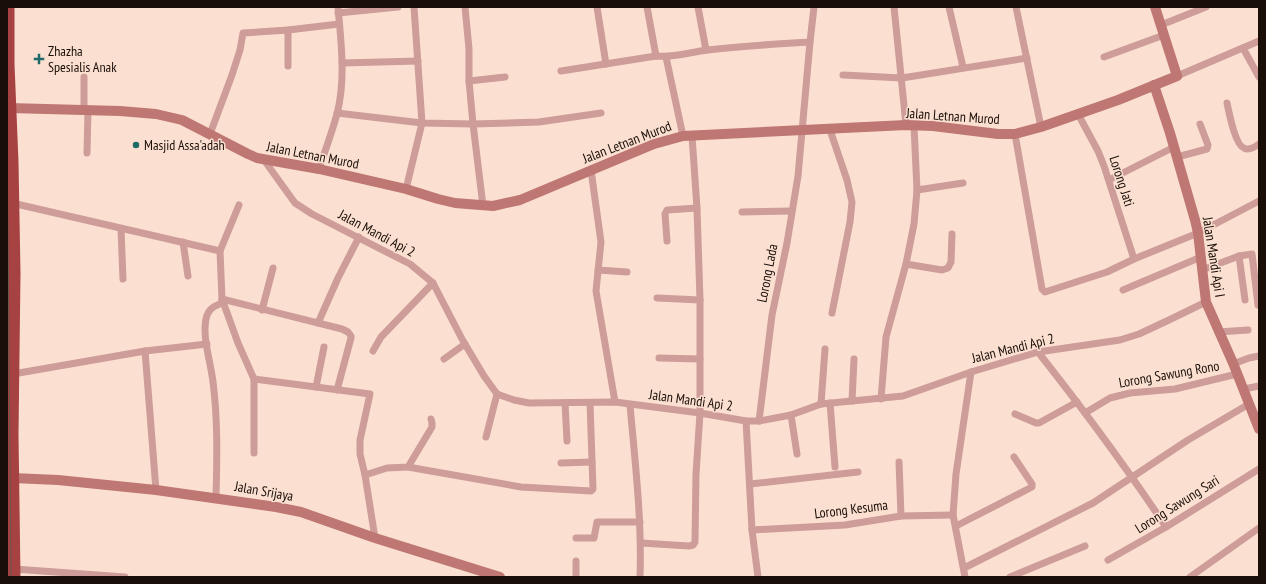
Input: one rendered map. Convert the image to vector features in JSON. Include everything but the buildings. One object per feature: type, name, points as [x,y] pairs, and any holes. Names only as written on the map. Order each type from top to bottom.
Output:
[{"type":"highway","points":[[8,7],[9,108],[12,162],[14,274],[12,434],[14,573]]},
{"type":"street","points":[[319,169],[337,113],[340,90],[342,63],[338,10],[398,7]]},
{"type":"street","points":[[406,189],[422,123],[414,7]]},
{"type":"street","points":[[465,7],[469,49],[469,81],[483,206]]},
{"type":"street","points":[[597,7],[606,64]]},
{"type":"street","points":[[647,7],[656,56]]},
{"type":"street","points":[[698,7],[706,50]]},
{"type":"street","name":"Lorong Lada","points":[[759,421],[772,315],[798,176],[814,7]]},
{"type":"street","points":[[881,398],[886,337],[906,264],[914,224],[917,190],[894,7]]},
{"type":"street","points":[[949,7],[963,67]]},
{"type":"street","points":[[1016,7],[1041,127]]},
{"type":"street","points":[[1156,7],[1177,76]]},
{"type":"street","points":[[1161,25],[1206,7]]},
{"type":"street","points":[[210,134],[240,50],[242,33],[288,30],[339,24]]},
{"type":"street","points":[[288,30],[288,66]]},
{"type":"street","points":[[1104,57],[1164,35]]},
{"type":"street","name":"Jalan Letnan Murod","points":[[9,108],[142,112],[156,114],[182,120],[248,154],[264,160],[319,169],[406,189],[455,203],[493,206],[520,200],[654,144],[688,136],[910,126],[933,126],[998,134],[1016,134],[1041,127],[1118,100],[1259,41]]},
{"type":"street","points":[[561,71],[656,56],[666,57],[706,50],[810,42]]},
{"type":"street","points":[[1243,48],[1259,77]]},
{"type":"street","points":[[641,543],[689,546],[693,545],[695,542],[696,474],[700,413],[700,300],[697,208],[688,136],[666,57]]},
{"type":"street","points":[[843,75],[902,78],[963,67],[1027,58]]},
{"type":"street","points":[[342,63],[418,61]]},
{"type":"street","points":[[84,77],[88,153]]},
{"type":"street","points":[[469,81],[505,77]]},
{"type":"street","name":"Jalan Mandi Api I","points":[[1154,85],[1198,233],[1206,302],[1244,389],[1259,429]]},
{"type":"street","points":[[1227,103],[1240,145],[1247,149],[1259,144]]},
{"type":"street","points":[[337,113],[422,123],[473,124],[539,122],[601,113]]},
{"type":"street","name":"Lorong Jati","points":[[1078,114],[1098,151],[1109,180],[1134,259]]},
{"type":"street","points":[[1109,180],[1175,152],[1207,149],[1208,145],[1200,124]]},
{"type":"street","points":[[830,130],[847,180],[852,202],[850,222],[832,313]]},
{"type":"street","points":[[1016,134],[1045,292],[1107,272],[1134,259],[1198,233],[1259,201]]},
{"type":"street","name":"Jalan Mandi Api 2","points":[[264,160],[298,206],[410,264],[433,283],[465,344],[484,376],[497,394],[529,403],[615,402],[700,413],[746,421],[759,421],[791,415],[821,404],[903,396],[971,372],[1038,352],[1120,340],[1165,322],[1206,302]]},
{"type":"street","points":[[591,170],[601,242],[596,291],[615,402]]},
{"type":"street","points":[[917,190],[963,183]]},
{"type":"street","points":[[12,203],[220,251]]},
{"type":"street","points":[[239,205],[220,251],[222,301],[254,379],[254,453]]},
{"type":"street","points":[[667,242],[666,210],[697,208]]},
{"type":"street","points":[[742,212],[792,211]]},
{"type":"street","points":[[121,229],[123,279]]},
{"type":"street","points":[[906,264],[942,270],[948,268],[951,262],[952,234]]},
{"type":"street","points":[[318,323],[338,278],[359,237]]},
{"type":"street","points":[[183,242],[188,276]]},
{"type":"street","points":[[1202,270],[1238,256],[1253,255],[1258,305]]},
{"type":"street","points":[[1238,256],[1245,300]]},
{"type":"street","points":[[1122,290],[1201,257]]},
{"type":"street","points":[[262,310],[273,268]]},
{"type":"street","points":[[598,270],[627,272]]},
{"type":"street","points":[[373,351],[381,337],[433,283]]},
{"type":"street","points":[[657,298],[700,300]]},
{"type":"street","points":[[216,498],[216,409],[205,324],[206,316],[211,308],[222,301],[318,323],[348,332],[351,336],[337,390]]},
{"type":"street","points":[[1218,332],[1248,330]]},
{"type":"street","points":[[13,374],[145,351],[207,344]]},
{"type":"street","points":[[444,359],[465,344]]},
{"type":"street","points":[[316,387],[324,347]]},
{"type":"street","points":[[821,404],[825,349]]},
{"type":"street","points":[[145,351],[156,490]]},
{"type":"street","points":[[1038,352],[1078,402],[1132,476],[1166,527]]},
{"type":"street","name":"Lorong Sawung Rono","points":[[1085,413],[1110,398],[1130,393],[1175,389],[1235,369],[1249,358],[1259,356]]},
{"type":"street","points":[[659,358],[700,359]]},
{"type":"street","points":[[852,401],[854,359]]},
{"type":"street","points":[[965,577],[953,515],[956,474],[971,372]]},
{"type":"street","points":[[254,379],[370,394],[360,440],[360,454],[365,475],[375,538]]},
{"type":"street","points":[[1244,389],[1259,386]]},
{"type":"street","points":[[486,437],[497,394]]},
{"type":"street","points":[[1014,414],[1039,423],[1078,402]]},
{"type":"street","points":[[565,403],[566,441]]},
{"type":"street","points":[[365,475],[388,468],[408,467],[521,487],[591,490],[593,489],[590,403]]},
{"type":"street","points":[[830,404],[835,467]]},
{"type":"street","points":[[964,568],[1092,503],[1188,440],[1249,404]]},
{"type":"street","points":[[630,405],[640,522],[640,577]]},
{"type":"street","points":[[791,415],[797,454]]},
{"type":"street","points":[[408,467],[432,427],[431,419]]},
{"type":"street","points":[[746,421],[752,530],[758,577]]},
{"type":"street","points":[[956,526],[1032,487],[1032,484],[1014,457]]},
{"type":"street","points":[[561,463],[592,462]]},
{"type":"street","points":[[899,462],[901,516]]},
{"type":"street","name":"Lorong Sawung Sari","points":[[1108,560],[1166,527],[1259,469]]},
{"type":"street","points":[[750,484],[858,472]]},
{"type":"street","name":"Jalan Srijaya","points":[[13,478],[58,480],[156,490],[301,512],[375,538],[500,577]]},
{"type":"street","name":"Lorong Kesuma","points":[[752,530],[845,525],[901,516],[953,515]]},
{"type":"street","points":[[576,538],[594,538],[597,522],[640,522]]},
{"type":"street","points":[[1190,577],[1259,528]]},
{"type":"street","points":[[1010,577],[1025,574],[1085,546]]},
{"type":"street","points":[[576,561],[576,577]]},
{"type":"street","points":[[14,573],[125,577]]},
{"type":"tram line","points":[[7,118],[11,577]]},
{"type":"place","name":"Zhazha Spesialis Anak","points":[[39,59]]},
{"type":"place","name":"Masjid Assa'adah","points":[[136,145]]}]
